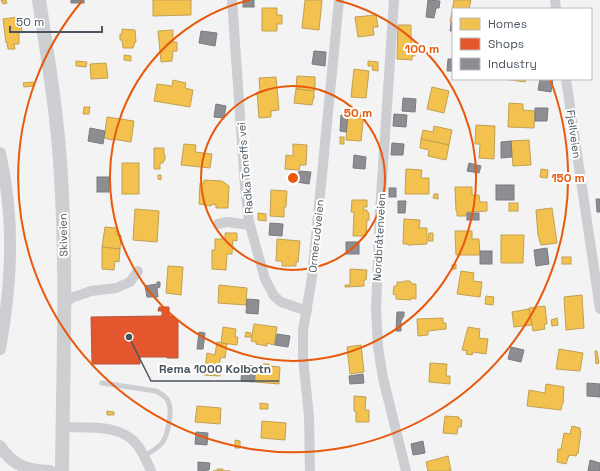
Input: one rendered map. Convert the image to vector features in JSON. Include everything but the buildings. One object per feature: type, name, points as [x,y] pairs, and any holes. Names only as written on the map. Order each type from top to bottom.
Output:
[{"type":"main road","name":"Skiveien","points":[[39,0],[58,136],[63,215],[64,307],[62,471]]},
{"type":"street","name":"Radka Toneffs vei","points":[[232,0],[245,187],[250,225],[265,279],[274,296],[281,302],[307,311]]},
{"type":"street","name":"Ormerudveien","points":[[310,471],[310,436],[302,346],[326,143],[339,0]]},
{"type":"street","name":"Nordbråtenveien","points":[[394,0],[380,211],[376,309],[378,347],[383,378],[406,471]]},
{"type":"street","name":"Fjellveien","points":[[566,80],[600,309]]},
{"type":"street","points":[[0,153],[6,182],[11,244],[9,283],[0,349]]},
{"type":"street","points":[[218,224],[227,222],[250,225]]},
{"type":"street","points":[[64,307],[71,298],[91,291],[116,288],[130,282],[138,271]]},
{"type":"street","points":[[62,427],[100,428],[118,431],[129,436],[138,446],[151,471]]},
{"type":"street","points":[[0,446],[11,459],[23,467],[50,471]]},
{"type":"lane","points":[[102,383],[156,391],[164,395],[169,402],[168,433],[156,450],[144,456]]},
{"type":"place","name":"Rema 1000 Kolbotn","points":[[129,337]]}]
